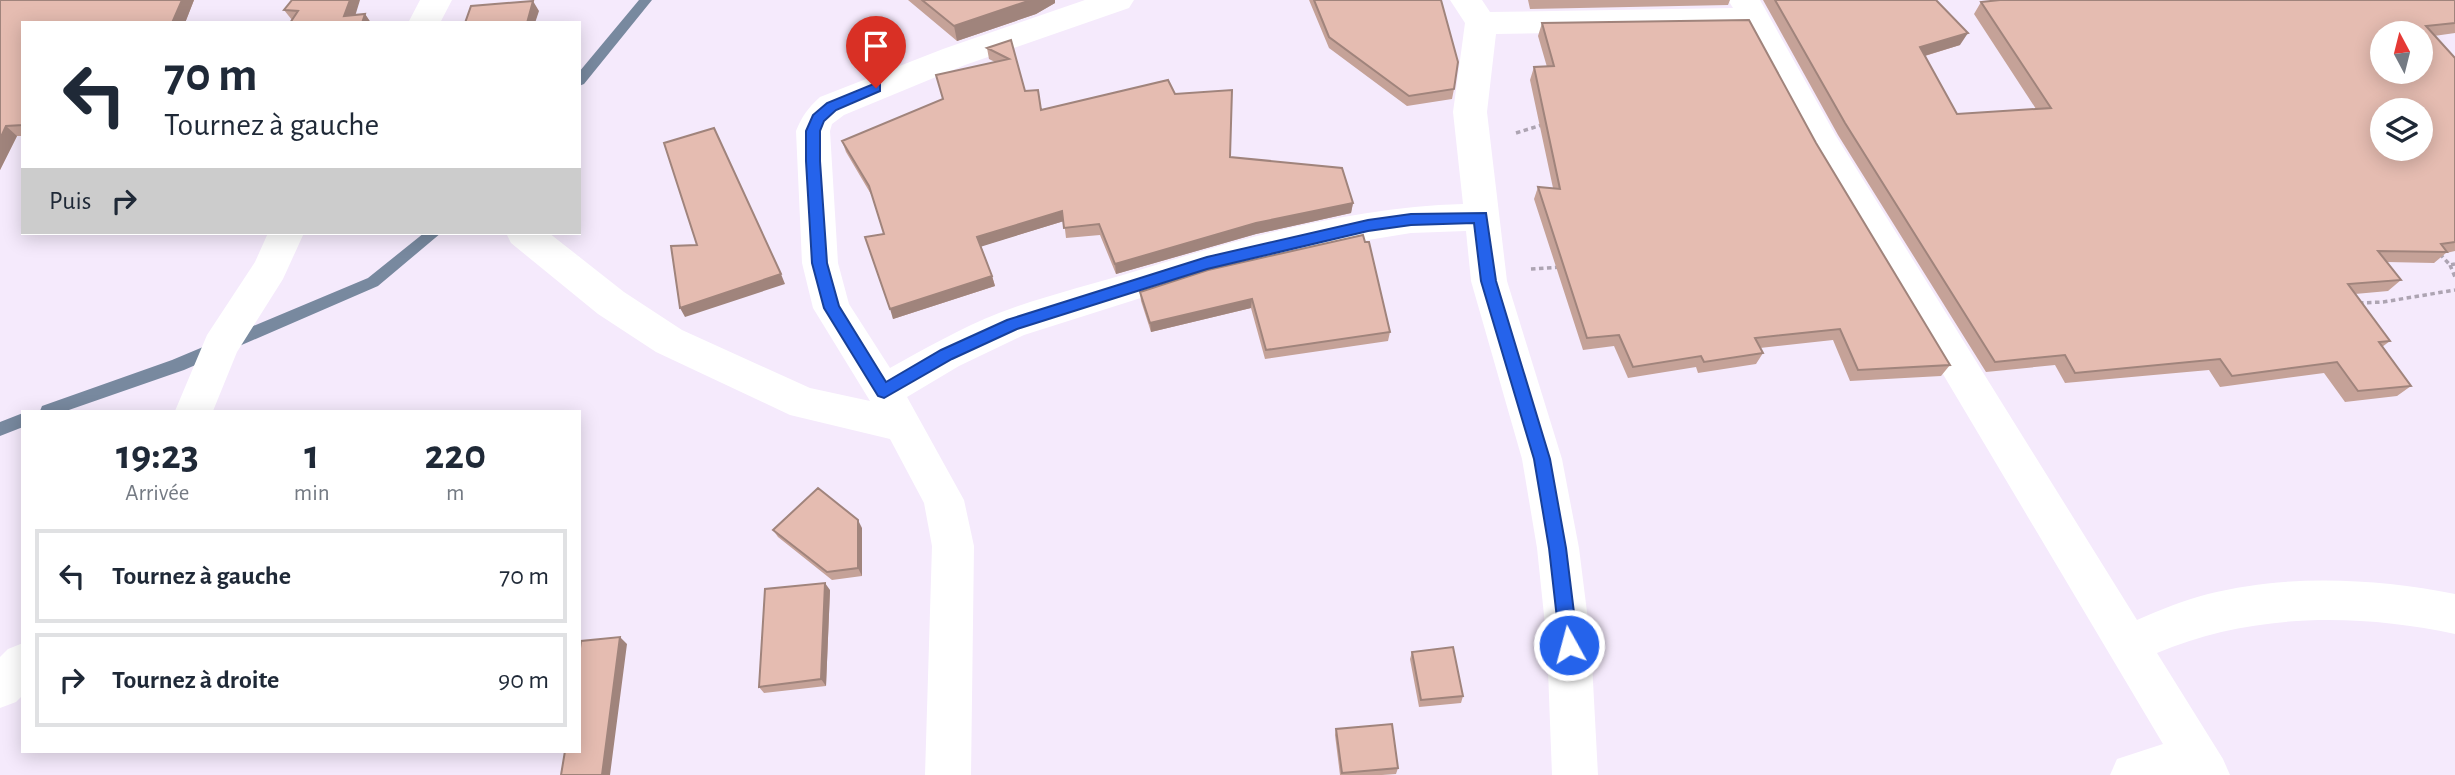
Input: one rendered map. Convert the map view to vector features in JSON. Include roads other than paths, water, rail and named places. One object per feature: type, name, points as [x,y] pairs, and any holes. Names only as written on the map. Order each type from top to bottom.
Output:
[{"type":"street","points":[[425,21],[436,0]]},
{"type":"street","points":[[948,775],[954,591],[953,546],[944,500],[884,391],[832,308],[820,263],[813,131],[818,118],[832,106],[954,57],[1118,0]]},
{"type":"street","points":[[1575,775],[1569,645],[1558,548],[1542,459],[1488,272],[1470,112],[1473,12],[1750,9],[1830,156],[2202,766],[2133,775]]},
{"type":"street","points":[[884,391],[946,355],[1012,324],[1207,263],[1368,226],[1411,219],[1481,217]]},
{"type":"street","points":[[194,410],[220,346],[270,268],[285,235]]},
{"type":"street","points":[[526,235],[611,303],[669,341],[804,403],[902,425]]},
{"type":"street","points":[[2126,645],[2208,614],[2263,604],[2376,602],[2455,614]]},
{"type":"street","points":[[0,687],[21,666]]},
{"type":"waterway","points":[[581,79],[646,0]]},
{"type":"waterway","points":[[51,410],[178,365],[373,282],[432,235]]},
{"type":"waterway","points":[[0,429],[21,421]]}]
